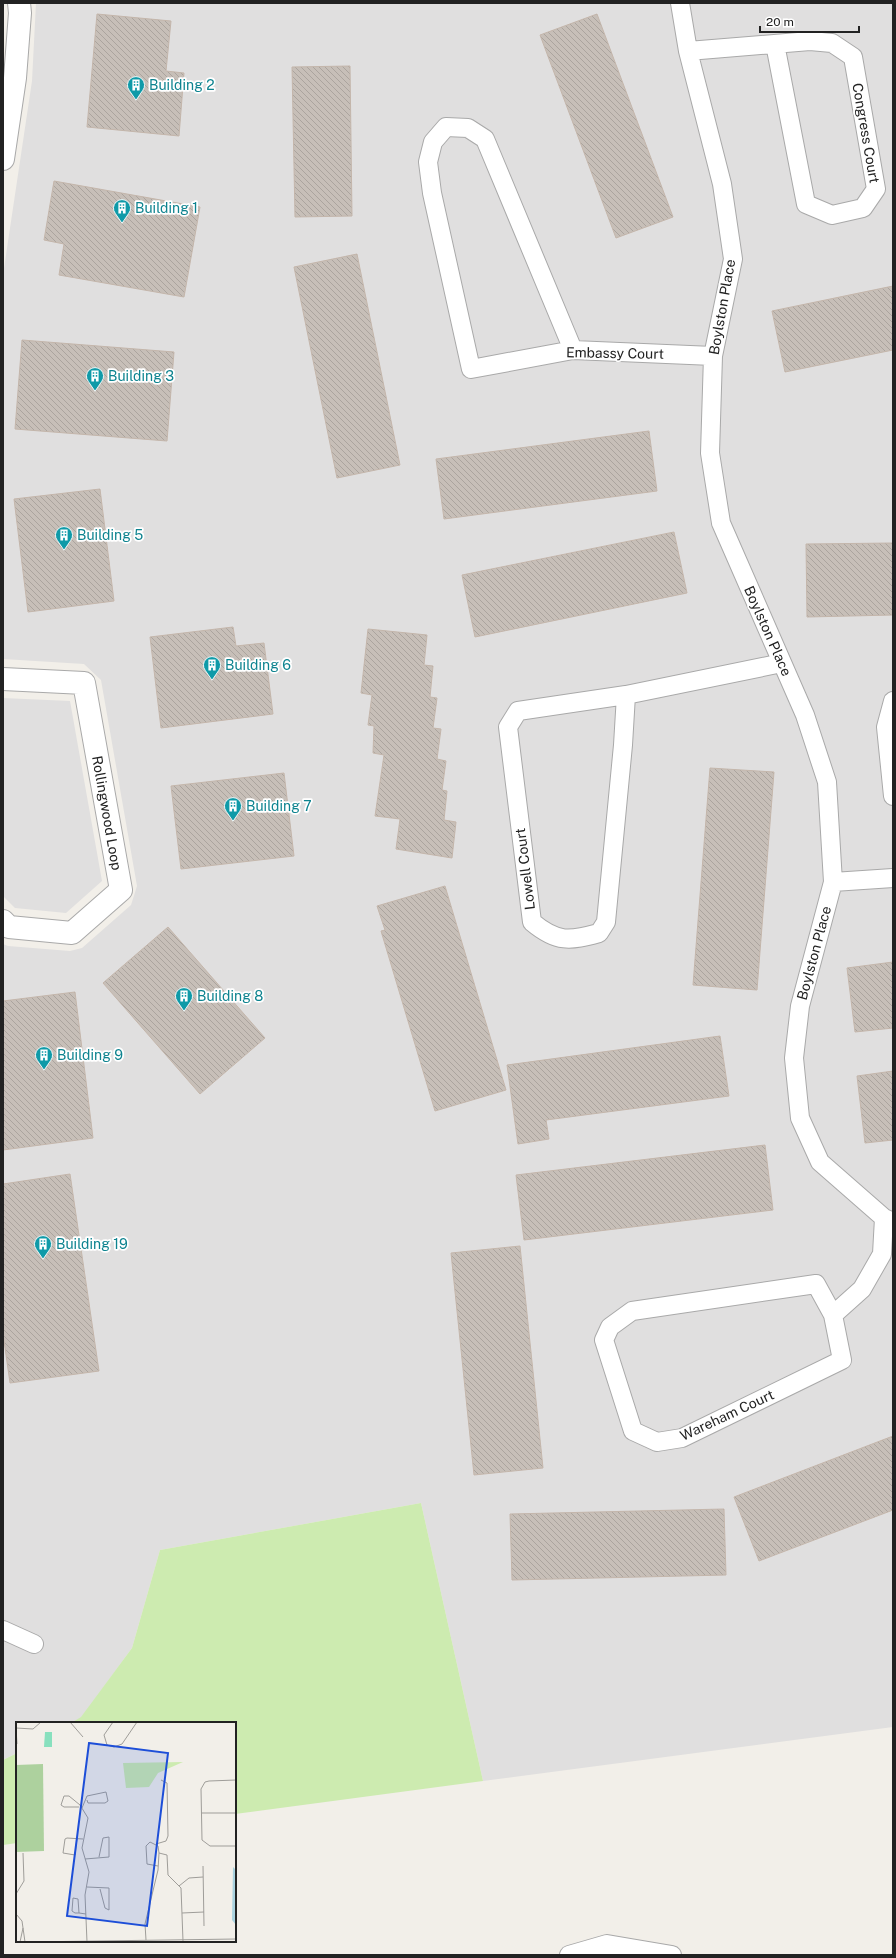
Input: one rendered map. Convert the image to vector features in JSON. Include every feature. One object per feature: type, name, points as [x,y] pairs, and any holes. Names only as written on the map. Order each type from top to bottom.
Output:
[{"type":"street","points":[[3,159],[15,78],[19,3]]},
{"type":"street","name":"Rollingwood Loop","points":[[3,679],[84,683],[121,890],[72,932],[5,926]]},
{"type":"lane","name":"Boylston Place","points":[[680,3],[688,51],[722,184],[732,259],[713,356],[710,453],[721,523],[805,715],[827,782],[833,882],[800,1006],[794,1058],[800,1118],[820,1162],[888,1220]]},
{"type":"lane","name":"Congress Court","points":[[688,51],[810,41],[832,43],[853,57],[876,189],[863,208],[832,215],[806,204],[775,44]]},
{"type":"lane","name":"Embassy Court","points":[[573,350],[485,139],[468,128],[446,127],[433,142],[428,162],[432,192],[471,369],[573,350],[713,356]]},
{"type":"lane","name":"Lowell Court","points":[[626,695],[623,745],[606,922],[599,933],[573,940],[546,934],[532,922],[508,727],[518,711],[626,695],[782,663]]},
{"type":"lane","points":[[893,701],[886,727],[893,796]]},
{"type":"lane","points":[[833,882],[893,878]]},
{"type":"lane","points":[[833,1315],[862,1289],[882,1254],[888,1220]]},
{"type":"lane","name":"Wareham Court","points":[[816,1284],[833,1315],[842,1360],[682,1438],[656,1442],[633,1432],[604,1340],[610,1327],[632,1312],[816,1284]]},
{"type":"lane","points":[[3,1630],[34,1644]]},
{"type":"lane","points":[[569,1955],[607,1944],[672,1955]]},
{"type":"shaded area","points":[[36,3],[893,3],[893,1727],[483,1781],[421,1503],[160,1550],[132,1648],[81,1718],[73,1722],[16,1722],[16,1754],[3,1760],[3,944],[8,946],[70,951],[82,948],[131,905],[137,886],[101,680],[84,664],[3,659],[3,275],[32,81]]},
{"type":"shaded area","points":[[3,698],[70,701],[102,881],[66,913],[15,908],[3,896]]},
{"type":"green space","points":[[421,1503],[483,1781],[236,1814],[236,1722],[73,1722],[81,1717],[132,1648],[160,1550]]},
{"type":"green space","points":[[16,1754],[16,1843],[3,1845],[3,1760]]},
{"type":"building","name":"Building 2","points":[[97,14],[171,21],[166,71],[184,73],[179,136],[87,127]]},
{"type":"building","points":[[597,14],[673,217],[616,238],[540,35]]},
{"type":"building","points":[[350,66],[352,216],[295,217],[292,67]]},
{"type":"building","name":"Building 1","points":[[54,181],[200,207],[184,297],[59,275],[64,244],[44,240]]},
{"type":"building","points":[[357,254],[400,465],[337,478],[294,267]]},
{"type":"building","points":[[893,286],[893,350],[785,372],[772,311]]},
{"type":"building","name":"Building 3","points":[[22,340],[174,352],[167,441],[15,429]]},
{"type":"building","points":[[649,431],[657,491],[444,519],[436,459]]},
{"type":"building","name":"Building 5","points":[[100,489],[114,601],[28,612],[14,499]]},
{"type":"building","points":[[674,532],[687,593],[475,637],[462,575]]},
{"type":"building","points":[[893,543],[893,615],[807,617],[806,544]]},
{"type":"building","name":"Building 6","points":[[233,627],[236,646],[264,643],[273,714],[161,728],[150,637]]},
{"type":"building","points":[[368,629],[427,635],[424,665],[433,666],[430,697],[437,698],[433,728],[441,729],[437,759],[446,761],[442,790],[447,791],[444,820],[456,822],[452,858],[396,849],[400,819],[375,816],[384,755],[373,753],[374,726],[368,725],[372,695],[361,693]]},
{"type":"building","points":[[710,768],[774,772],[757,990],[693,985]]},
{"type":"building","name":"Building 7","points":[[284,773],[294,856],[181,869],[171,786]]},
{"type":"building","points":[[445,886],[506,1090],[435,1111],[381,931],[385,930],[377,906]]},
{"type":"building","name":"Building 8","points":[[168,927],[265,1038],[200,1094],[103,983]]},
{"type":"building","points":[[893,962],[893,1028],[855,1032],[847,968]]},
{"type":"building","name":"Building 9","points":[[75,992],[93,1138],[3,1150],[3,1001]]},
{"type":"building","points":[[720,1036],[729,1096],[546,1120],[549,1139],[518,1144],[507,1065]]},
{"type":"building","points":[[893,1071],[893,1140],[865,1143],[857,1076]]},
{"type":"building","points":[[765,1145],[773,1210],[524,1240],[516,1175]]},
{"type":"building","name":"Building 19","points":[[70,1174],[99,1371],[10,1383],[3,1334],[3,1184]]},
{"type":"building","points":[[520,1246],[543,1468],[474,1475],[451,1253]]},
{"type":"building","points":[[893,1436],[893,1510],[759,1561],[734,1497]]},
{"type":"building","points":[[724,1509],[726,1575],[512,1580],[510,1514]]},
{"type":"place","name":"Building 2","points":[[136,100]]},
{"type":"place","name":"Building 1","points":[[122,223]]},
{"type":"place","name":"Building 3","points":[[95,391]]},
{"type":"place","name":"Building 5","points":[[64,550]]},
{"type":"place","name":"Building 6","points":[[212,680]]},
{"type":"place","name":"Building 7","points":[[233,821]]},
{"type":"place","name":"Building 8","points":[[184,1011]]},
{"type":"place","name":"Building 9","points":[[44,1070]]},
{"type":"place","name":"Building 19","points":[[43,1259]]}]
